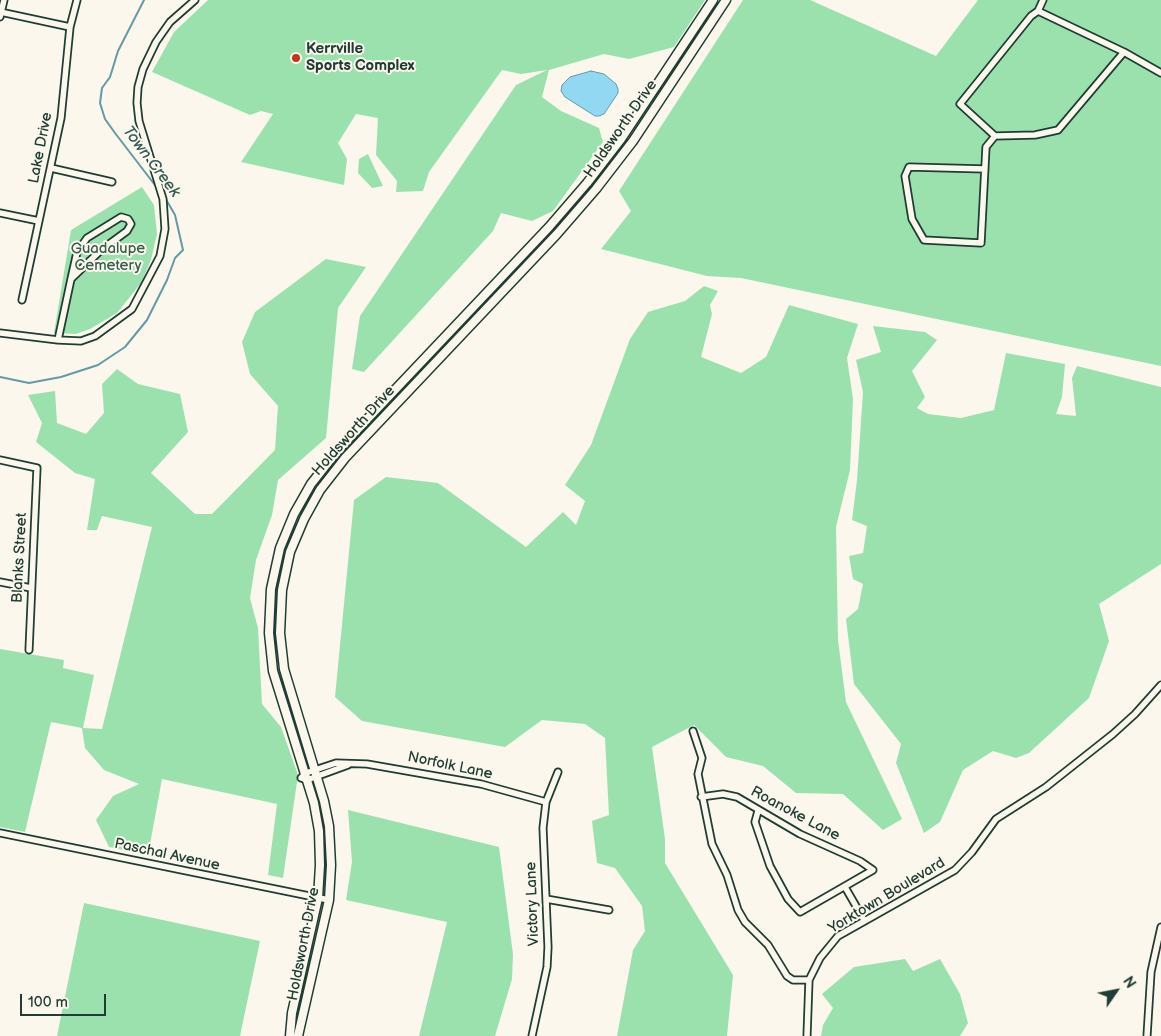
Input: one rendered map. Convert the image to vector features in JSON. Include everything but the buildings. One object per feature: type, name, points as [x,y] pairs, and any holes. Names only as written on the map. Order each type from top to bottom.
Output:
[{"type":"main road","name":"Holdsworth Drive","points":[[290,1036],[292,1013],[318,898],[320,865],[318,831],[307,777],[283,711],[273,671],[269,633],[271,589],[280,548],[294,514],[311,484],[336,451],[588,183],[621,139],[714,0]]},
{"type":"main road","name":"Holdsworth Drive","points":[[298,1036],[329,900],[331,865],[329,826],[317,773],[294,707],[284,669],[280,633],[282,590],[290,552],[304,519],[320,490],[345,458],[557,234],[596,190],[633,141],[726,0]]},
{"type":"main road","points":[[655,88],[664,93]]},
{"type":"main road","points":[[424,358],[432,366]]},
{"type":"street","points":[[4,0],[0,13],[70,27]]},
{"type":"street","name":"Lake Drive","points":[[22,300],[61,118],[70,27],[77,0]]},
{"type":"street","points":[[0,333],[81,341],[95,336],[132,309],[160,256],[165,229],[163,199],[139,121],[138,87],[143,69],[156,42],[170,22],[195,0]]},
{"type":"street","points":[[1043,0],[1038,11],[1031,16],[960,104],[995,136],[1035,135],[1058,130],[1124,52]]},
{"type":"street","points":[[1038,11],[1124,52],[1161,73]]},
{"type":"street","points":[[985,169],[909,167],[905,176],[912,219],[924,240],[981,242],[985,169],[986,147],[995,136]]},
{"type":"street","points":[[50,168],[112,182]]},
{"type":"street","points":[[0,213],[39,221]]},
{"type":"street","points":[[58,340],[71,279],[77,252],[84,242],[121,217],[128,219],[131,224],[128,231],[101,250],[71,279]]},
{"type":"street","name":"Blanks Street","points":[[0,460],[37,468],[29,650]]},
{"type":"street","points":[[0,582],[31,588]]},
{"type":"street","name":"Yorktown Boulevard","points":[[807,1036],[809,980],[828,947],[838,936],[948,875],[962,864],[996,819],[1046,787],[1113,734],[1135,714],[1161,685]]},
{"type":"street","points":[[693,731],[702,758],[698,774],[701,797],[712,844],[727,875],[742,917],[768,945],[787,976],[794,980],[809,980]]},
{"type":"street","name":"Norfolk Lane","points":[[307,777],[336,764],[367,764],[394,767],[481,784],[546,802]]},
{"type":"street","name":"Victory Lane","points":[[532,1036],[547,967],[543,828],[546,802],[558,772]]},
{"type":"street","name":"Roanoke Lane","points":[[701,797],[723,794],[737,797],[800,834],[860,861],[873,870],[846,887]]},
{"type":"street","points":[[758,811],[755,822],[770,866],[788,899],[800,912],[846,887],[864,920]]},
{"type":"street","name":"Paschal Avenue","points":[[0,833],[329,900]]},
{"type":"street","points":[[546,899],[609,910]]},
{"type":"street","points":[[1147,1036],[1151,972],[1161,927]]},
{"type":"green space","points":[[208,0],[705,0],[674,47],[629,59],[604,54],[549,70],[542,97],[561,111],[599,128],[603,142],[553,211],[532,221],[501,213],[493,231],[364,372],[352,369],[360,316],[516,85],[547,70],[521,74],[502,70],[429,172],[423,191],[396,192],[397,181],[376,155],[378,118],[356,114],[338,143],[347,159],[344,185],[241,162],[273,114],[261,111],[250,115],[152,72],[174,32]]},
{"type":"green space","points":[[743,0],[810,0],[936,56],[978,0],[1161,0],[1161,366],[741,278],[707,276],[601,249],[631,211],[619,191]]},
{"type":"green space","points":[[368,154],[383,186],[372,188],[358,173],[359,159]]},
{"type":"green space","name":"Guadalupe Cemetery","points":[[142,187],[154,205],[157,234],[151,260],[141,283],[117,313],[90,329],[76,334],[54,333],[71,230]]},
{"type":"green space","points":[[326,259],[366,267],[338,308],[326,438],[278,480],[272,515],[256,560],[250,598],[258,628],[262,704],[281,727],[298,775],[283,878],[268,875],[277,804],[162,779],[148,855],[109,847],[96,820],[113,796],[139,784],[104,770],[85,748],[82,728],[51,722],[25,832],[0,827],[0,649],[64,660],[63,668],[94,675],[83,728],[102,729],[152,527],[102,516],[97,530],[87,530],[95,479],[75,473],[36,442],[42,423],[28,395],[55,391],[57,423],[86,434],[104,413],[102,384],[117,369],[138,384],[180,394],[188,432],[151,473],[195,514],[212,514],[275,450],[278,406],[250,374],[242,342],[255,312]]},
{"type":"green space","points":[[704,286],[718,291],[710,305],[712,314],[701,357],[741,373],[766,357],[789,305],[858,324],[847,358],[853,399],[850,470],[836,527],[838,640],[846,702],[902,819],[883,830],[843,794],[796,793],[763,766],[726,757],[694,725],[652,747],[665,839],[665,863],[733,975],[727,1036],[617,1036],[633,950],[645,931],[642,906],[615,868],[597,863],[592,821],[609,815],[605,738],[585,724],[542,720],[505,747],[362,721],[335,697],[354,500],[386,477],[438,483],[526,547],[563,512],[576,525],[585,501],[565,485],[591,445],[630,339],[648,312],[685,301]]},
{"type":"green space","points":[[873,326],[925,332],[937,340],[912,371],[925,397],[917,408],[928,414],[961,418],[994,410],[1006,353],[1065,364],[1062,397],[1056,414],[1076,416],[1072,378],[1077,366],[1161,387],[1161,564],[1099,604],[1109,641],[1089,698],[1029,753],[1016,758],[993,751],[963,770],[940,822],[924,833],[896,763],[901,744],[854,684],[846,619],[858,609],[863,584],[853,579],[849,556],[863,553],[867,526],[852,520],[857,480],[863,392],[856,360],[881,352]]},
{"type":"green space","points":[[348,810],[499,847],[513,954],[512,979],[495,1036],[419,1036],[447,922],[346,900],[352,862]]},
{"type":"green space","points":[[84,903],[260,941],[240,1036],[57,1036]]},
{"type":"green space","points":[[905,959],[913,971],[940,959],[960,994],[968,1023],[960,1036],[821,1036],[823,1025],[833,1008],[822,994],[854,967]]},
{"type":"water","points":[[591,71],[604,74],[616,84],[618,89],[618,93],[604,114],[599,116],[595,116],[565,97],[561,91],[562,85],[570,77]]},
{"type":"waterway","name":"Town Creek","points":[[144,0],[118,51],[110,77],[102,88],[100,103],[105,119],[158,189]]},
{"type":"waterway","name":"Town Creek","points":[[0,377],[29,383],[61,377],[98,365],[125,347],[147,320],[167,280],[175,258],[183,250],[175,215],[164,196]]},
{"type":"place","name":"Kerrville Sports Complex","points":[[296,58]]}]
